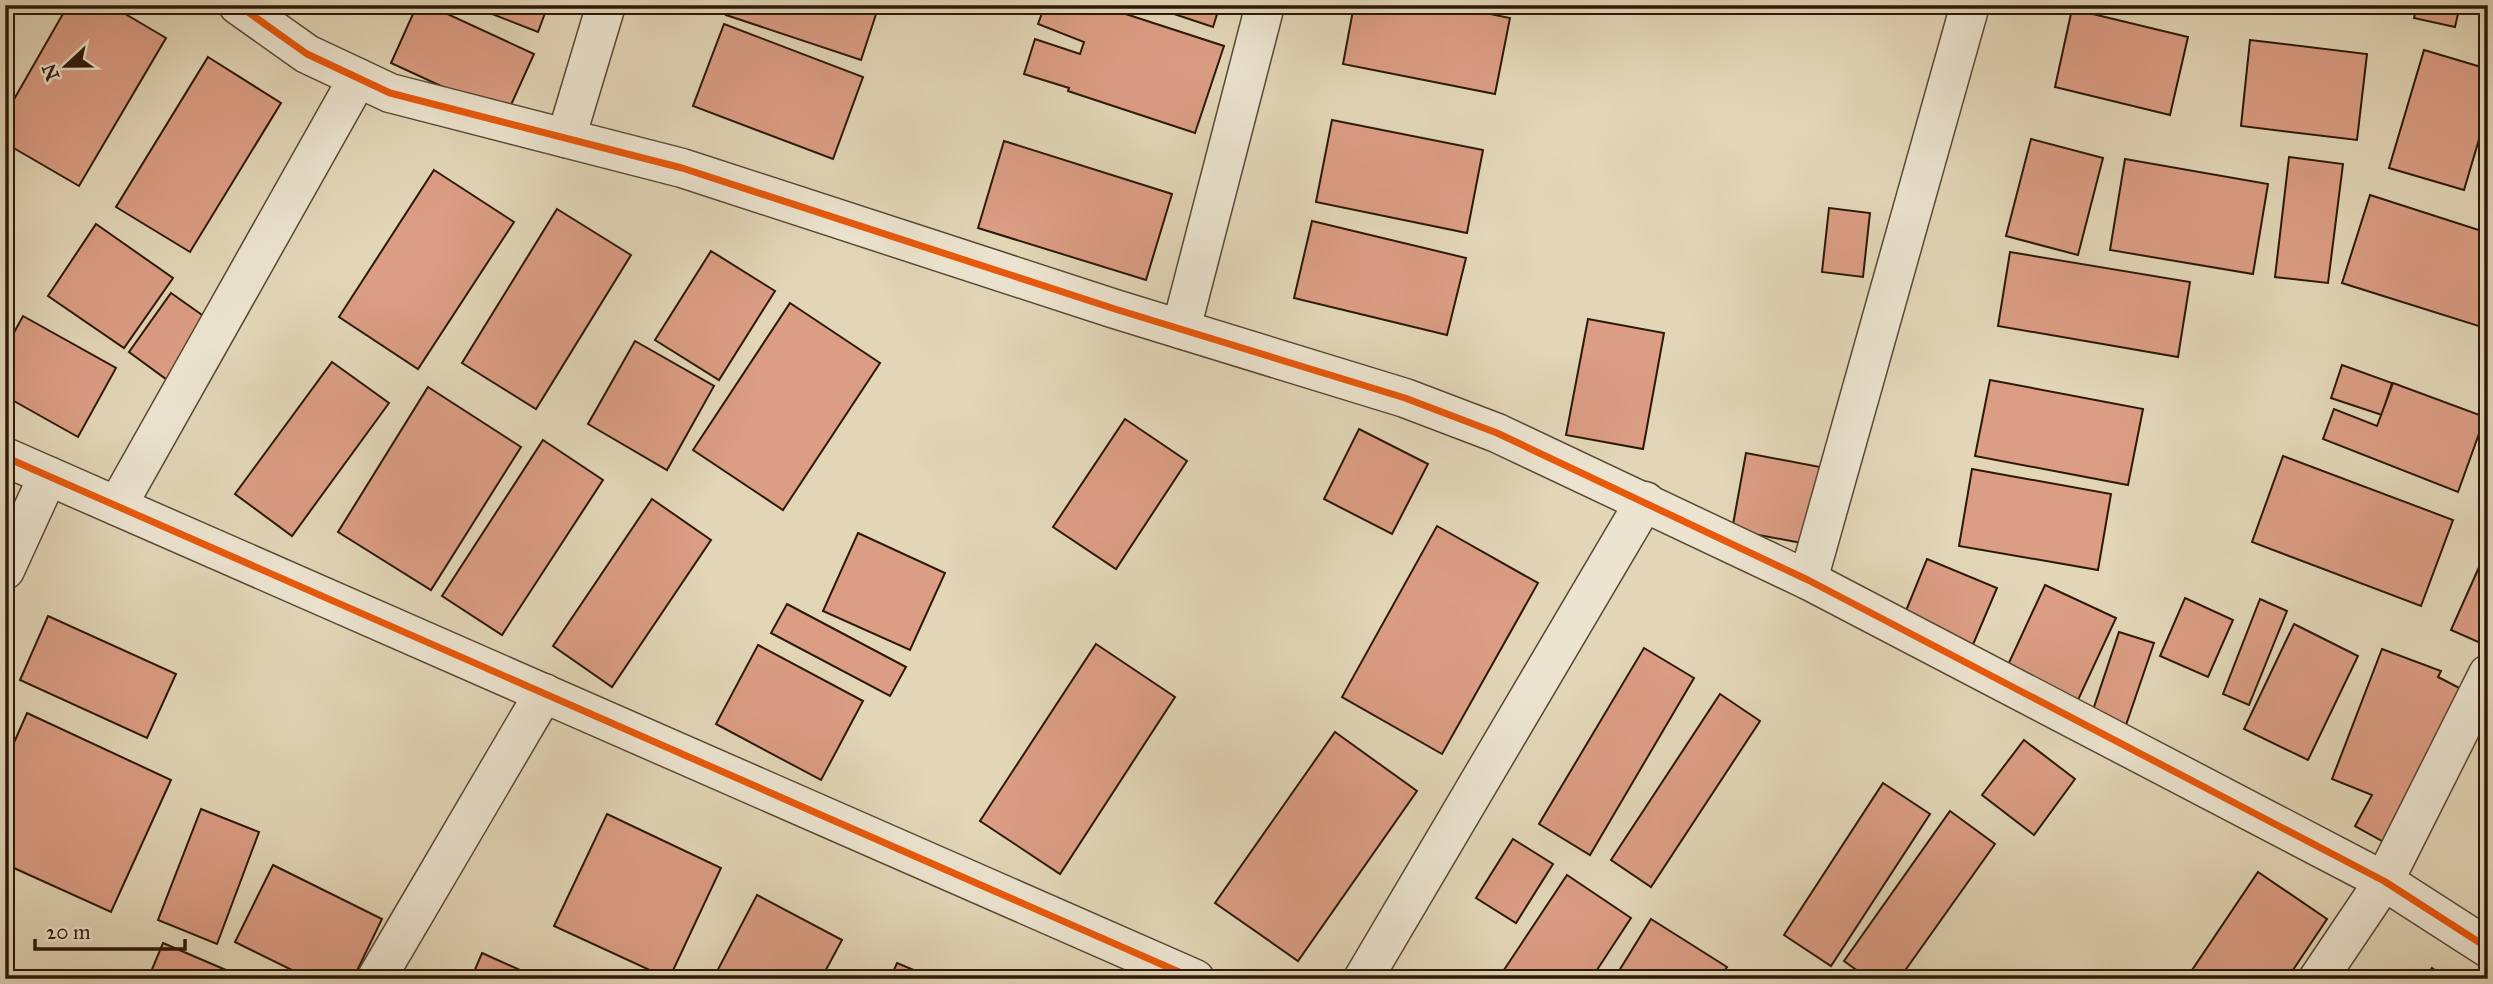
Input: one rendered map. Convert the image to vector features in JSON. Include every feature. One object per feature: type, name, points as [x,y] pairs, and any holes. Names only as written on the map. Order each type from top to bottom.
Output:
[{"type":"street","points":[[238,5],[307,54],[390,93],[682,168],[1405,398],[1497,433],[1808,580],[2384,881],[2488,948]]},
{"type":"street","points":[[566,138],[606,5]]},
{"type":"street","points":[[1181,328],[1265,5]]},
{"type":"street","points":[[1808,580],[1970,5]]},
{"type":"street","points":[[117,506],[358,78]]},
{"type":"street","points":[[5,457],[1195,979]]},
{"type":"street","points":[[5,570],[48,476]]},
{"type":"street","points":[[1363,979],[1645,501]]},
{"type":"street","points":[[2318,979],[2384,881],[2488,674]]},
{"type":"street","points":[[376,979],[544,692]]},
{"type":"building","points":[[68,5],[110,5],[166,38],[79,186],[5,143],[5,115]]},
{"type":"building","points":[[417,5],[428,5],[534,54],[506,116],[391,63]]},
{"type":"building","points":[[469,5],[548,5],[538,32]]},
{"type":"building","points":[[729,5],[879,5],[861,60],[726,15]]},
{"type":"building","points":[[1045,5],[1077,5],[1094,12],[1098,5],[1224,46],[1195,133],[1024,74],[1035,39],[1080,54],[1084,42],[1038,24]]},
{"type":"building","points":[[1147,5],[1220,5],[1213,27]]},
{"type":"building","points":[[1354,5],[1446,5],[1510,18],[1495,94],[1343,64]]},
{"type":"building","points":[[2417,5],[2460,5],[2455,27],[2414,18]]},
{"type":"building","points":[[2072,9],[2188,37],[2170,115],[2055,87]]},
{"type":"building","points":[[724,24],[863,77],[833,159],[693,106]]},
{"type":"building","points":[[2250,40],[2367,54],[2357,140],[2241,126]]},
{"type":"building","points":[[2424,50],[2488,69],[2488,109],[2464,190],[2389,168]]},
{"type":"building","points":[[208,57],[281,103],[190,252],[116,207]]},
{"type":"building","points":[[1332,120],[1483,150],[1467,233],[1316,202]]},
{"type":"building","points":[[2031,139],[2103,158],[2078,255],[2006,236]]},
{"type":"building","points":[[1004,141],[1172,194],[1146,280],[978,228]]},
{"type":"building","points":[[2289,157],[2343,164],[2328,283],[2275,277]]},
{"type":"building","points":[[2125,159],[2268,184],[2253,274],[2110,250]]},
{"type":"building","points":[[434,170],[514,222],[418,369],[339,317]]},
{"type":"building","points":[[2370,195],[2488,233],[2488,329],[2342,283]]},
{"type":"building","points":[[1829,208],[1870,213],[1863,277],[1822,272]]},
{"type":"building","points":[[557,209],[631,255],[536,409],[462,363]]},
{"type":"building","points":[[1312,221],[1466,258],[1447,335],[1294,298]]},
{"type":"building","points":[[96,224],[173,278],[124,348],[48,296]]},
{"type":"building","points":[[711,251],[775,291],[719,380],[655,340]]},
{"type":"building","points":[[2010,252],[2190,282],[2178,357],[1998,326]]},
{"type":"building","points":[[171,293],[212,322],[170,382],[129,352]]},
{"type":"building","points":[[790,303],[880,363],[783,510],[693,450]]},
{"type":"building","points":[[23,316],[116,368],[78,437],[5,396],[5,349]]},
{"type":"building","points":[[1588,319],[1664,333],[1643,449],[1566,435]]},
{"type":"building","points":[[635,341],[714,386],[667,470],[588,424]]},
{"type":"building","points":[[332,362],[389,403],[292,536],[235,494]]},
{"type":"building","points":[[2342,365],[2392,383],[2382,415],[2331,398]]},
{"type":"building","points":[[1990,380],[2143,409],[2128,485],[1975,456]]},
{"type":"building","points":[[2393,383],[2485,417],[2458,492],[2323,439],[2334,409],[2377,426]]},
{"type":"building","points":[[428,387],[521,447],[431,590],[338,532]]},
{"type":"building","points":[[1125,419],[1187,461],[1116,569],[1053,527]]},
{"type":"building","points":[[1359,429],[1428,464],[1392,534],[1324,499]]},
{"type":"building","points":[[543,440],[603,480],[502,635],[442,596]]},
{"type":"building","points":[[1746,453],[1820,467],[1807,544],[1732,530]]},
{"type":"building","points":[[2283,456],[2453,520],[2421,606],[2252,542]]},
{"type":"building","points":[[1972,469],[2111,494],[2098,570],[1959,546]]},
{"type":"building","points":[[652,499],[711,540],[612,687],[553,646]]},
{"type":"building","points":[[1437,526],[1538,583],[1442,754],[1342,697]]},
{"type":"building","points":[[858,533],[945,573],[910,650],[823,611]]},
{"type":"building","points":[[2488,547],[2488,639],[2485,645],[2451,630]]},
{"type":"building","points":[[1927,559],[1997,588],[1972,647],[1903,618]]},
{"type":"building","points":[[2045,585],[2116,618],[2078,700],[2007,667]]},
{"type":"building","points":[[2185,598],[2233,620],[2208,677],[2160,656]]},
{"type":"building","points":[[2260,599],[2287,611],[2249,705],[2223,694]]},
{"type":"building","points":[[787,604],[906,667],[890,696],[771,633]]},
{"type":"building","points":[[48,616],[176,674],[147,738],[20,680]]},
{"type":"building","points":[[2294,624],[2358,656],[2308,760],[2244,729]]},
{"type":"building","points":[[2119,632],[2154,643],[2126,725],[2092,713]]},
{"type":"building","points":[[1096,644],[1175,697],[1060,874],[980,821]]},
{"type":"building","points":[[758,645],[863,701],[821,780],[716,724]]},
{"type":"building","points":[[1644,648],[1694,678],[1590,855],[1539,824]]},
{"type":"building","points":[[2382,649],[2441,671],[2438,677],[2471,694],[2389,845],[2355,826],[2372,795],[2332,779]]},
{"type":"building","points":[[1720,694],[1760,721],[1651,887],[1611,860]]},
{"type":"building","points":[[27,713],[171,780],[111,912],[5,864],[5,763]]},
{"type":"building","points":[[1335,732],[1417,791],[1298,961],[1215,903]]},
{"type":"building","points":[[2024,740],[2075,779],[2034,835],[1982,795]]},
{"type":"building","points":[[1883,783],[1930,814],[1831,966],[1784,935]]},
{"type":"building","points":[[201,809],[259,832],[217,944],[158,920]]},
{"type":"building","points":[[1950,811],[1995,844],[1899,979],[1869,979],[1844,961]]},
{"type":"building","points":[[607,814],[721,868],[669,979],[554,926]]},
{"type":"building","points":[[1513,839],[1553,864],[1516,923],[1476,898]]},
{"type":"building","points":[[273,865],[382,919],[353,979],[310,979],[235,942]]},
{"type":"building","points":[[2258,872],[2327,919],[2287,979],[2186,979]]},
{"type":"building","points":[[1567,875],[1631,918],[1591,979],[1498,979]]},
{"type":"building","points":[[757,895],[842,940],[821,979],[713,979]]},
{"type":"building","points":[[1651,919],[1727,967],[1719,979],[1614,979]]},
{"type":"building","points":[[163,943],[247,979],[148,979]]},
{"type":"building","points":[[482,953],[540,979],[471,979]]},
{"type":"building","points":[[897,963],[935,979],[890,979]]},
{"type":"building","points":[[2432,968],[2448,979],[2425,979]]},
{"type":"cycle path","points":[[238,5],[307,54],[390,93],[682,168],[1115,309],[1405,398],[1497,433],[1808,580],[2384,881],[2488,948]]},
{"type":"cycle path","points":[[5,457],[1195,979]]}]
